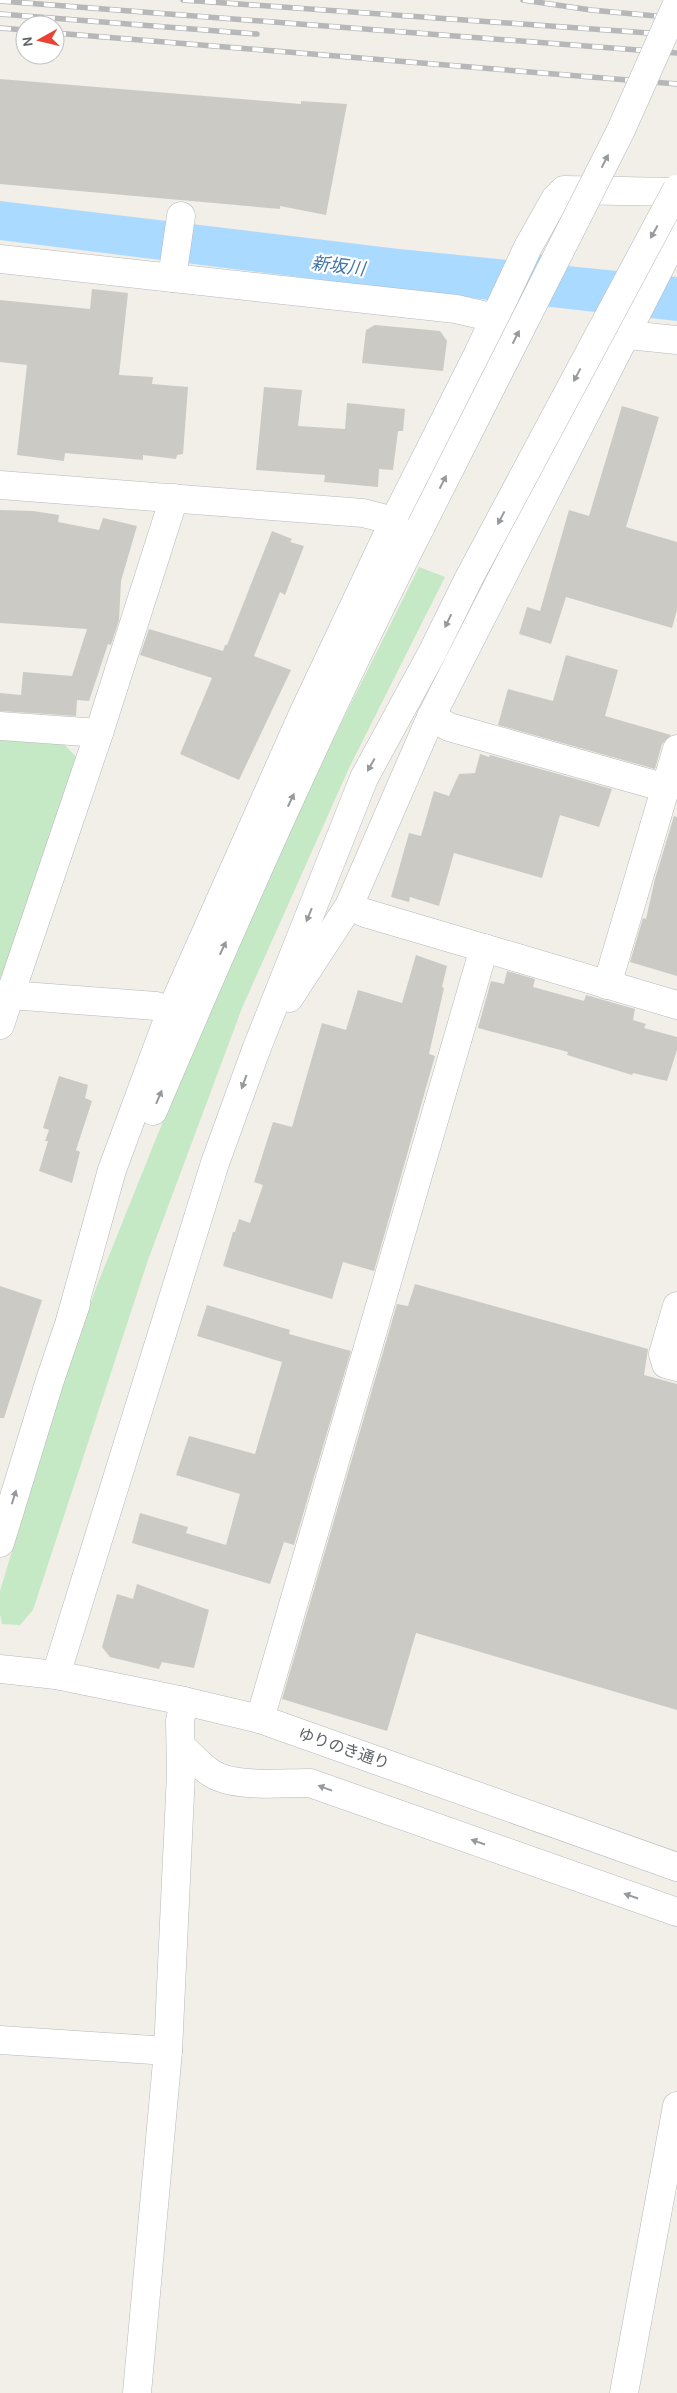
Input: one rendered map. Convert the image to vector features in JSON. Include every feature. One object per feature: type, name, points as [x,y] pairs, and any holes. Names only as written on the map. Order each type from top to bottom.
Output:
[{"type":"street","points":[[70,1321],[140,1142],[214,967],[374,618],[621,130],[677,4]]},
{"type":"street","points":[[0,1543],[70,1321],[112,1170],[171,1011],[303,714],[394,521],[528,246],[555,199],[564,190],[677,191],[364,778],[256,1050],[215,1163],[56,1675]]},
{"type":"street","points":[[172,278],[181,216]]},
{"type":"street","points":[[256,1050],[349,906],[431,717],[628,334],[677,234]]},
{"type":"street","points":[[0,259],[456,309],[494,318]]},
{"type":"street","points":[[628,334],[677,340]]},
{"type":"street","points":[[0,485],[362,513],[394,521]]},
{"type":"street","points":[[0,1025],[5,995],[99,733],[174,498]]},
{"type":"street","points":[[431,717],[449,727],[666,788]]},
{"type":"street","points":[[0,726],[99,733]]},
{"type":"street","points":[[607,984],[677,749]]},
{"type":"street","points":[[349,906],[365,914],[677,1005]]},
{"type":"street","points":[[260,1720],[484,948]]},
{"type":"street","points":[[5,995],[156,1006],[171,1011]]},
{"type":"street","points":[[677,1306],[663,1354],[666,1364],[677,1367]]},
{"type":"street","name":"ゆりのき通り","points":[[0,1669],[56,1675],[184,1701],[260,1720],[677,1867]]},
{"type":"street","points":[[137,2393],[168,2051],[182,1747],[180,1721],[184,1701]]},
{"type":"street","points":[[182,1747],[212,1773],[227,1779],[252,1782],[310,1783],[677,1912]]},
{"type":"street","points":[[0,2040],[168,2051]]},
{"type":"street","points":[[624,2393],[677,2106]]},
{"type":"green space","points":[[419,567],[445,577],[349,768],[242,1008],[148,1260],[33,1610],[20,1625],[2,1624],[0,1591],[64,1380],[96,1288],[176,1089],[246,925],[313,780]]},
{"type":"green space","points":[[0,738],[62,742],[79,760],[7,970],[0,978]]},
{"type":"water","name":"新坂川","points":[[0,201],[399,249],[677,277],[677,321],[426,293],[0,240]]},
{"type":"building","points":[[0,79],[301,104],[301,101],[347,104],[326,215],[280,206],[280,209],[0,184]]},
{"type":"building","points":[[92,289],[128,293],[119,375],[153,377],[152,384],[188,387],[183,454],[177,455],[176,459],[143,455],[143,460],[65,453],[64,461],[17,455],[27,365],[0,362],[0,300],[90,309]]},
{"type":"building","points":[[375,325],[440,331],[447,341],[443,371],[362,363],[366,330]]},
{"type":"building","points":[[264,387],[302,390],[298,426],[345,429],[347,403],[405,409],[403,431],[398,431],[393,470],[379,469],[378,487],[324,482],[325,475],[256,470]]},
{"type":"building","points":[[622,406],[659,417],[626,527],[677,542],[677,610],[672,628],[566,597],[551,644],[519,634],[527,607],[540,611],[569,510],[589,516]]},
{"type":"building","points":[[0,510],[33,511],[59,515],[58,522],[99,530],[103,518],[137,526],[121,581],[119,620],[111,645],[108,644],[89,701],[77,700],[76,716],[0,711],[0,693],[21,695],[23,672],[72,676],[87,629],[0,623]]},
{"type":"building","points":[[272,531],[292,539],[290,542],[304,546],[285,595],[280,592],[254,656],[291,670],[239,780],[180,754],[212,678],[140,655],[149,629],[223,651]]},
{"type":"building","points":[[566,655],[618,670],[605,716],[671,735],[662,744],[655,769],[498,725],[508,689],[553,701]]},
{"type":"building","points":[[480,754],[489,757],[490,755],[612,789],[599,827],[560,815],[542,878],[454,853],[439,906],[410,897],[409,902],[391,897],[409,833],[421,836],[434,791],[449,796],[459,774],[475,773]]},
{"type":"building","points":[[674,816],[677,817],[677,976],[630,962],[643,918],[646,919],[655,879]]},
{"type":"building","points":[[416,955],[447,966],[429,1054],[435,1056],[374,1271],[343,1262],[332,1299],[223,1266],[239,1219],[250,1223],[263,1185],[254,1182],[273,1122],[292,1127],[322,1023],[346,1030],[358,990],[402,1003]]},
{"type":"building","points":[[507,971],[535,979],[533,987],[584,1001],[586,995],[635,1009],[633,1020],[646,1024],[644,1028],[677,1037],[677,1050],[667,1081],[633,1073],[632,1075],[567,1055],[568,1052],[478,1028],[491,981],[504,984]]},
{"type":"building","points":[[59,1076],[88,1085],[85,1098],[92,1101],[76,1150],[80,1152],[72,1183],[39,1171],[48,1141],[45,1141],[49,1130],[43,1128]]},
{"type":"building","points":[[415,1284],[648,1349],[644,1375],[677,1384],[677,1710],[416,1633],[387,1731],[282,1699],[397,1304],[408,1306]]},
{"type":"building","points":[[0,1286],[42,1300],[4,1418],[0,1418]]},
{"type":"building","points":[[207,1305],[290,1330],[289,1334],[351,1351],[294,1545],[284,1542],[270,1584],[132,1543],[140,1513],[188,1527],[186,1533],[226,1545],[240,1494],[176,1475],[189,1436],[255,1454],[282,1362],[197,1336]]},
{"type":"building","points":[[137,1584],[209,1610],[194,1668],[162,1662],[159,1669],[110,1657],[102,1647],[117,1594],[133,1599]]},
{"type":"waterway","points":[[531,271],[539,258]]},
{"type":"railway","points":[[183,0],[677,35]]},
{"type":"railway","points":[[523,0],[591,10],[677,18]]},
{"type":"railway","points":[[0,1],[677,53]]},
{"type":"railway","points":[[0,14],[257,34]]},
{"type":"railway","points":[[0,28],[15,29]]},
{"type":"railway","points":[[65,34],[677,84]]}]
